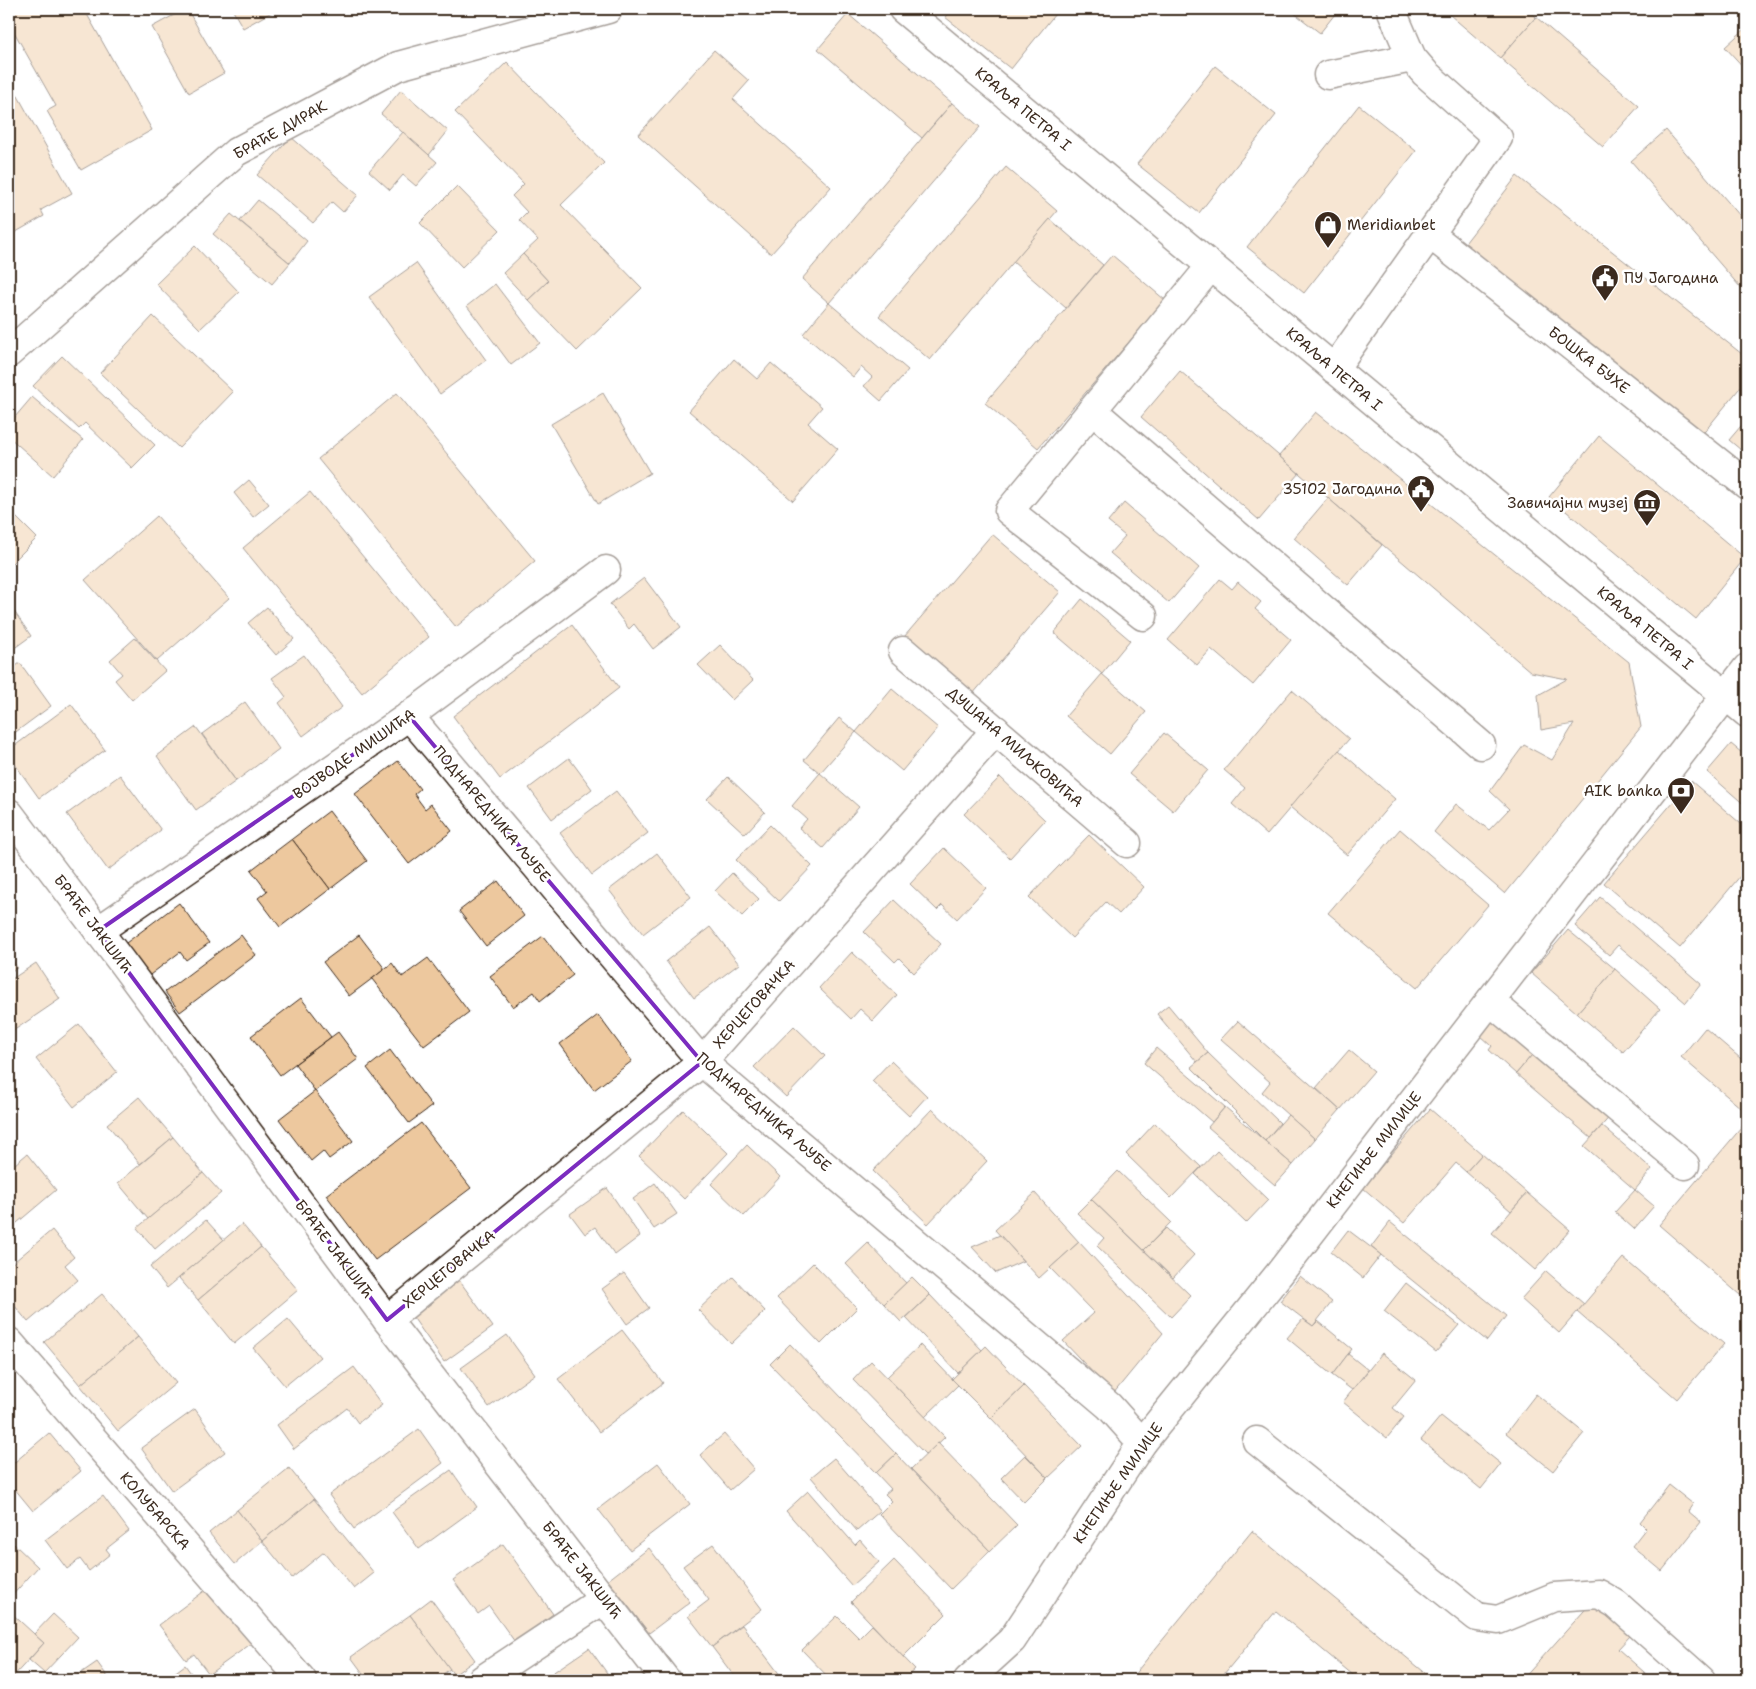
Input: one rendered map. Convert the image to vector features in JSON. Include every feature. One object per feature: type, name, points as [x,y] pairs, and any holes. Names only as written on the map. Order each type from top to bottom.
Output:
[{"type":"street","name":"БРАЋЕ ДИРАК","points":[[9,353],[236,152],[398,66],[608,9]]},
{"type":"street","points":[[1334,369],[1431,235],[1498,138],[1425,73],[1412,58],[1392,9]]},
{"type":"street","name":"КРАЉА ПЕТРА I","points":[[912,14],[1747,713]]},
{"type":"street","points":[[1328,75],[1412,58]]},
{"type":"street","name":"БОШКА БУХЕ","points":[[1431,235],[1747,485]]},
{"type":"street","points":[[1142,616],[1009,511],[1211,266]]},
{"type":"street","points":[[1092,410],[1481,745]]},
{"type":"street","name":"ВОЈВОДЕ МИШИЋА","points":[[98,931],[409,716],[606,570]]},
{"type":"street","name":"ДУШАНА МИЉКОВИЋА","points":[[903,651],[1127,843]]},
{"type":"street","name":"КНЕГИЊЕ МИЛИЦЕ","points":[[1012,1640],[1142,1443],[1279,1274],[1747,668]]},
{"type":"street","name":"ПОДНАРЕДНИКА ЉУБЕ","points":[[409,716],[702,1062],[1109,1406],[1142,1443]]},
{"type":"street","name":"ХЕРЦЕГОВАЧКА","points":[[387,1320],[702,1062],[996,730]]},
{"type":"street","name":"БРАЋЕ ЈАКШИЋ","points":[[9,813],[387,1320],[666,1680]]},
{"type":"street","points":[[1490,1001],[1685,1165]]},
{"type":"street","name":"КОЛУБАРСКА","points":[[9,1342],[302,1680]]},
{"type":"street","points":[[1257,1441],[1476,1617],[1498,1620],[1554,1597],[1599,1594],[1616,1604],[1701,1680]]},
{"type":"street","points":[[482,1680],[604,1599]]},
{"type":"street","points":[[968,1680],[1012,1640]]},
{"type":"street","points":[[995,1680],[1012,1640]]},
{"type":"highlighted area","points":[[409,716],[702,1062],[387,1320],[98,931]]},
{"type":"building","points":[[9,9],[84,9],[152,130],[81,170],[47,111],[56,106],[9,23]]},
{"type":"building","points":[[187,9],[224,73],[189,93],[152,27]]},
{"type":"building","points":[[232,9],[277,9],[243,28]]},
{"type":"building","points":[[951,9],[1059,9],[1011,69],[945,17]]},
{"type":"building","points":[[1289,9],[1339,9],[1320,33]]},
{"type":"building","points":[[1443,9],[1527,9],[1536,17],[1500,58]]},
{"type":"building","points":[[848,14],[952,103],[922,138],[818,49]]},
{"type":"building","points":[[1536,17],[1639,106],[1603,147],[1500,58]]},
{"type":"building","points":[[1747,27],[1747,71],[1725,47]]},
{"type":"building","points":[[714,50],[749,81],[733,99],[831,187],[771,254],[638,135]]},
{"type":"building","points":[[507,62],[604,163],[561,205],[642,288],[577,351],[528,300],[548,281],[523,254],[538,240],[519,220],[527,212],[512,196],[524,184],[455,112]]},
{"type":"building","points":[[1215,66],[1276,115],[1199,213],[1137,164]]},
{"type":"building","points":[[9,80],[72,193],[41,210],[44,216],[9,236]]},
{"type":"building","points":[[401,90],[448,131],[429,155],[381,114]]},
{"type":"building","points":[[952,103],[980,127],[829,303],[802,279]]},
{"type":"building","points":[[1359,105],[1416,151],[1304,293],[1247,247]]},
{"type":"building","points":[[1666,130],[1747,224],[1747,295],[1631,161]]},
{"type":"building","points":[[403,132],[437,162],[416,186],[403,175],[390,190],[369,171]]},
{"type":"building","points":[[291,137],[358,195],[343,212],[332,202],[313,223],[257,175]]},
{"type":"building","points":[[1006,167],[1057,211],[930,360],[879,316]]},
{"type":"building","name":"ПУ Јагодина","points":[[1517,176],[1747,358],[1747,379],[1701,436],[1462,247]]},
{"type":"building","points":[[457,186],[500,230],[462,267],[420,223]]},
{"type":"building","points":[[258,200],[307,241],[290,263],[240,221]]},
{"type":"building","points":[[231,214],[290,263],[272,284],[213,234]]},
{"type":"building","points":[[1050,219],[1103,265],[1066,308],[1013,262]]},
{"type":"building","points":[[195,246],[239,292],[200,329],[156,284]]},
{"type":"building","points":[[523,254],[548,281],[528,300],[503,273]]},
{"type":"building","points":[[1112,255],[1165,300],[1038,448],[985,403]]},
{"type":"building","points":[[416,263],[486,360],[440,394],[369,297]]},
{"type":"building","points":[[495,284],[540,343],[511,365],[467,306]]},
{"type":"building","points":[[829,303],[908,370],[881,401],[864,386],[872,377],[861,367],[853,377],[803,334]]},
{"type":"building","points":[[153,316],[233,392],[179,448],[100,373]]},
{"type":"building","points":[[62,356],[155,445],[132,468],[85,423],[79,429],[33,386]]},
{"type":"building","points":[[734,359],[757,379],[771,363],[822,407],[808,423],[838,449],[793,501],[689,411]]},
{"type":"building","points":[[1180,371],[1299,473],[1259,520],[1141,417]]},
{"type":"building","points":[[397,393],[535,561],[456,627],[318,459]]},
{"type":"building","points":[[603,393],[650,473],[598,504],[551,424]]},
{"type":"building","points":[[32,397],[83,440],[53,476],[9,437],[9,424]]},
{"type":"building","points":[[1316,412],[1629,662],[1641,727],[1505,894],[1434,832],[1456,804],[1489,830],[1509,809],[1490,791],[1524,745],[1552,760],[1574,724],[1541,730],[1538,695],[1567,679],[1531,672],[1279,456]]},
{"type":"building","points":[[1747,419],[1747,455],[1729,440]]},
{"type":"building","name":"Завичајни музеј","points":[[1599,436],[1745,558],[1696,619],[1549,497]]},
{"type":"building","points":[[249,480],[269,504],[253,517],[234,493]]},
{"type":"building","points":[[310,492],[429,637],[362,693],[243,548]]},
{"type":"building","points":[[1328,498],[1382,545],[1348,585],[1294,538]]},
{"type":"building","points":[[1124,503],[1199,568],[1169,603],[1110,553],[1125,536],[1108,522]]},
{"type":"building","points":[[9,510],[37,538],[9,566]]},
{"type":"building","points":[[157,516],[229,598],[157,661],[85,580]]},
{"type":"building","points":[[992,534],[1060,592],[972,695],[904,637]]},
{"type":"building","points":[[644,578],[681,627],[653,649],[634,624],[629,629],[610,604]]},
{"type":"building","points":[[1220,579],[1232,589],[1238,582],[1261,602],[1255,609],[1291,640],[1253,685],[1211,649],[1197,665],[1168,640]]},
{"type":"building","points":[[1082,599],[1130,640],[1102,674],[1054,633]]},
{"type":"building","points":[[9,604],[31,636],[9,652]]},
{"type":"building","points":[[267,607],[294,639],[276,655],[248,623]]},
{"type":"building","points":[[572,625],[619,688],[500,779],[453,716]]},
{"type":"building","points":[[135,638],[165,671],[132,700],[115,680],[122,674],[110,660]]},
{"type":"building","points":[[720,645],[753,680],[732,700],[698,665]]},
{"type":"building","points":[[304,655],[342,707],[303,736],[279,703],[286,697],[272,678]]},
{"type":"building","points":[[20,663],[51,706],[9,737],[9,671]]},
{"type":"building","points":[[1102,674],[1146,712],[1110,754],[1066,716]]},
{"type":"building","points":[[892,689],[938,728],[902,771],[856,732]]},
{"type":"building","points":[[1292,690],[1349,739],[1267,835],[1232,804],[1245,788],[1224,770]]},
{"type":"building","points":[[245,702],[279,749],[236,781],[202,734]]},
{"type":"building","points":[[71,704],[105,750],[39,798],[9,756],[9,750]]},
{"type":"building","points":[[839,718],[856,732],[820,773],[804,760]]},
{"type":"building","points":[[196,727],[236,781],[196,810],[157,756]]},
{"type":"building","points":[[1164,733],[1208,770],[1173,811],[1129,774]]},
{"type":"building","points":[[1731,744],[1747,757],[1747,807],[1707,772]]},
{"type":"building","points":[[1339,750],[1395,799],[1347,855],[1290,807]]},
{"type":"building","points":[[569,758],[592,789],[552,819],[529,788]]},
{"type":"building","points":[[398,761],[420,789],[414,794],[425,809],[431,804],[452,831],[409,864],[355,794]]},
{"type":"building","points":[[820,773],[859,807],[823,848],[799,828],[807,819],[792,806]]},
{"type":"building","points":[[120,775],[161,830],[108,870],[67,814]]},
{"type":"building","points":[[728,777],[765,812],[745,834],[707,799]]},
{"type":"building","points":[[1000,777],[1045,820],[1010,858],[964,814]]},
{"type":"building","points":[[1691,781],[1747,829],[1747,868],[1680,948],[1604,883]]},
{"type":"building","points":[[616,791],[648,833],[592,875],[560,833]]},
{"type":"building","points":[[329,811],[367,861],[330,889],[292,839]]},
{"type":"building","points":[[770,825],[812,866],[779,901],[736,860]]},
{"type":"building","points":[[1400,829],[1488,905],[1417,988],[1328,913]]},
{"type":"building","points":[[1089,835],[1144,887],[1119,914],[1106,902],[1072,938],[1029,897]]},
{"type":"building","points":[[292,839],[330,889],[280,927],[258,898],[267,891],[251,870]]},
{"type":"building","points":[[944,848],[986,888],[957,919],[942,905],[937,910],[910,884]]},
{"type":"building","points":[[657,853],[691,897],[643,934],[609,890]]},
{"type":"building","points":[[732,873],[759,899],[742,916],[715,891]]},
{"type":"building","points":[[498,881],[524,916],[486,946],[459,911]]},
{"type":"building","points":[[1600,897],[1701,984],[1686,1003],[1618,945],[1609,955],[1575,926]]},
{"type":"building","points":[[894,900],[941,944],[914,973],[899,958],[895,962],[864,932]]},
{"type":"building","points":[[179,903],[209,943],[186,960],[180,952],[146,978],[122,946]]},
{"type":"building","points":[[710,927],[739,964],[694,998],[666,961]]},
{"type":"building","points":[[1568,930],[1615,969],[1577,1013],[1531,973]]},
{"type":"building","points":[[241,935],[256,955],[180,1012],[165,992]]},
{"type":"building","points":[[359,935],[385,969],[349,996],[323,962]]},
{"type":"building","points":[[543,936],[573,975],[540,1001],[534,992],[513,1007],[490,976]]},
{"type":"building","points":[[9,952],[17,968],[9,972]]},
{"type":"building","points":[[852,952],[897,995],[873,1021],[860,1009],[851,1019],[819,988]]},
{"type":"building","points":[[428,958],[469,1012],[424,1046],[372,979],[392,963],[402,977]]},
{"type":"building","points":[[36,963],[60,999],[13,1031],[9,1024],[9,981]]},
{"type":"building","points":[[1615,969],[1660,1009],[1623,1052],[1577,1013]]},
{"type":"building","points":[[301,998],[331,1037],[280,1075],[251,1036]]},
{"type":"building","points":[[1168,1005],[1208,1053],[1197,1062],[1157,1014]]},
{"type":"building","points":[[1497,1014],[1537,1049],[1516,1074],[1489,1050],[1492,1046],[1480,1035]]},
{"type":"building","points":[[598,1015],[632,1061],[594,1090],[560,1044]]},
{"type":"building","points":[[1238,1021],[1340,1110],[1315,1139],[1262,1092],[1270,1082],[1221,1039]]},
{"type":"building","points":[[79,1024],[117,1072],[74,1107],[36,1059]]},
{"type":"building","points":[[794,1026],[825,1056],[786,1097],[754,1067]]},
{"type":"building","points":[[1705,1028],[1747,1064],[1747,1101],[1741,1108],[1681,1057]]},
{"type":"building","points":[[338,1032],[358,1059],[315,1091],[295,1064]]},
{"type":"building","points":[[1156,1048],[1225,1107],[1212,1122],[1144,1063]]},
{"type":"building","points":[[1537,1049],[1612,1114],[1591,1138],[1516,1074]]},
{"type":"building","points":[[390,1050],[432,1106],[409,1123],[367,1068]]},
{"type":"building","points":[[1349,1050],[1374,1071],[1340,1110],[1316,1088]]},
{"type":"building","points":[[1208,1053],[1280,1123],[1265,1141],[1191,1067]]},
{"type":"building","points":[[891,1061],[927,1096],[909,1116],[872,1081]]},
{"type":"building","points":[[315,1091],[353,1141],[329,1159],[323,1151],[311,1161],[279,1119]]},
{"type":"building","points":[[139,1097],[173,1137],[140,1164],[107,1124]]},
{"type":"building","points":[[1225,1107],[1293,1165],[1275,1185],[1208,1127]]},
{"type":"building","points":[[932,1109],[987,1161],[928,1224],[873,1171]]},
{"type":"building","points":[[1430,1109],[1482,1154],[1466,1172],[1456,1163],[1404,1223],[1363,1188]]},
{"type":"building","points":[[683,1110],[728,1153],[684,1199],[639,1156]]},
{"type":"building","points":[[1288,1115],[1315,1139],[1293,1165],[1265,1141]]},
{"type":"building","points":[[1747,1121],[1747,1287],[1740,1295],[1659,1225]]},
{"type":"building","points":[[421,1123],[471,1188],[375,1260],[326,1195]]},
{"type":"building","points":[[1155,1123],[1201,1167],[1171,1198],[1126,1154]]},
{"type":"building","points":[[1602,1126],[1652,1169],[1635,1190],[1584,1146]]},
{"type":"building","points":[[173,1137],[203,1173],[148,1219],[118,1183]]},
{"type":"building","points":[[747,1145],[780,1177],[744,1216],[711,1184]]},
{"type":"building","points":[[1217,1151],[1268,1200],[1246,1223],[1195,1174]]},
{"type":"building","points":[[27,1154],[56,1190],[11,1228],[9,1225],[9,1169]]},
{"type":"building","points":[[1482,1154],[1527,1193],[1511,1211],[1466,1172]]},
{"type":"building","points":[[1118,1171],[1171,1222],[1144,1250],[1091,1199]]},
{"type":"building","points":[[203,1173],[221,1193],[155,1249],[137,1228]]},
{"type":"building","points":[[655,1183],[677,1214],[654,1229],[633,1199]]},
{"type":"building","points":[[607,1188],[640,1236],[615,1255],[595,1227],[585,1234],[570,1214]]},
{"type":"building","points":[[1635,1190],[1654,1206],[1634,1229],[1615,1212]]},
{"type":"building","points":[[1035,1193],[1079,1242],[1039,1278],[995,1230]]},
{"type":"building","points":[[1527,1193],[1570,1230],[1535,1270],[1492,1233]]},
{"type":"building","points":[[1091,1199],[1191,1296],[1171,1317],[1097,1246],[1104,1238],[1077,1213]]},
{"type":"building","points":[[206,1220],[224,1240],[167,1288],[150,1267]]},
{"type":"building","points":[[1390,1222],[1506,1316],[1487,1341],[1371,1247]]},
{"type":"building","points":[[242,1224],[261,1247],[198,1300],[179,1278]]},
{"type":"building","points":[[1166,1228],[1194,1255],[1173,1278],[1144,1250]]},
{"type":"building","points":[[52,1230],[74,1257],[65,1265],[78,1280],[28,1322],[9,1299],[9,1266]]},
{"type":"building","points":[[1348,1230],[1381,1255],[1363,1278],[1331,1252]]},
{"type":"building","points":[[1000,1235],[1023,1261],[996,1273],[972,1247]]},
{"type":"building","points":[[1079,1242],[1163,1333],[1113,1394],[1063,1341],[1094,1313],[1050,1268]]},
{"type":"building","points":[[868,1243],[906,1283],[884,1304],[846,1264]]},
{"type":"building","points":[[261,1247],[298,1290],[234,1344],[198,1300]]},
{"type":"building","points":[[1623,1258],[1724,1344],[1677,1399],[1577,1312]]},
{"type":"building","points":[[813,1263],[857,1308],[821,1344],[777,1298]]},
{"type":"building","points":[[1546,1271],[1584,1304],[1559,1333],[1521,1299]]},
{"type":"building","points":[[624,1273],[649,1308],[627,1324],[602,1289]]},
{"type":"building","points":[[456,1276],[493,1327],[444,1362],[408,1310]]},
{"type":"building","points":[[1300,1276],[1332,1302],[1313,1326],[1280,1301]]},
{"type":"building","points":[[733,1277],[765,1311],[731,1344],[698,1310]]},
{"type":"building","points":[[912,1277],[930,1295],[901,1322],[884,1304]]},
{"type":"building","points":[[1406,1283],[1459,1325],[1436,1352],[1384,1311]]},
{"type":"building","points":[[102,1294],[138,1337],[80,1385],[44,1342]]},
{"type":"building","points":[[930,1295],[982,1350],[958,1373],[906,1318]]},
{"type":"building","points":[[288,1319],[320,1357],[285,1386],[253,1348]]},
{"type":"building","points":[[1303,1319],[1313,1326],[1318,1321],[1352,1349],[1332,1375],[1287,1338]]},
{"type":"building","points":[[622,1330],[663,1383],[599,1432],[558,1379]]},
{"type":"building","points":[[507,1335],[535,1374],[489,1407],[461,1368]]},
{"type":"building","points":[[138,1337],[176,1383],[118,1431],[80,1385]]},
{"type":"building","points":[[790,1344],[896,1454],[876,1473],[770,1364]]},
{"type":"building","points":[[920,1345],[958,1385],[925,1417],[887,1377]]},
{"type":"building","points":[[986,1346],[1024,1386],[991,1418],[952,1379]]},
{"type":"building","points":[[1382,1353],[1416,1380],[1393,1408],[1404,1417],[1387,1438],[1343,1402]]},
{"type":"building","points":[[1348,1354],[1368,1370],[1352,1390],[1332,1375]]},
{"type":"building","points":[[871,1361],[945,1437],[926,1455],[853,1380]]},
{"type":"building","points":[[354,1367],[382,1405],[358,1423],[347,1408],[294,1449],[277,1425]]},
{"type":"building","points":[[1024,1386],[1082,1446],[1048,1478],[991,1418]]},
{"type":"building","points":[[1536,1394],[1584,1433],[1553,1471],[1506,1433]]},
{"type":"building","points":[[195,1409],[225,1452],[172,1491],[141,1448]]},
{"type":"building","points":[[1441,1416],[1501,1464],[1481,1489],[1421,1440]]},
{"type":"building","points":[[419,1429],[443,1463],[354,1529],[329,1495]]},
{"type":"building","points":[[49,1433],[81,1471],[33,1511],[9,1482],[9,1467]]},
{"type":"building","points":[[724,1434],[754,1469],[730,1490],[700,1455]]},
{"type":"building","points":[[938,1443],[1017,1525],[990,1551],[911,1469]]},
{"type":"building","points":[[896,1454],[990,1551],[951,1589],[879,1514],[892,1501],[885,1494],[891,1489],[876,1473]]},
{"type":"building","points":[[1025,1455],[1048,1478],[1024,1502],[1001,1478]]},
{"type":"building","points":[[834,1458],[880,1511],[857,1531],[811,1477]]},
{"type":"building","points":[[658,1463],[690,1504],[630,1550],[598,1509]]},
{"type":"building","points":[[289,1468],[314,1499],[262,1541],[237,1510]]},
{"type":"building","points":[[451,1470],[477,1507],[419,1549],[392,1512]]},
{"type":"building","points":[[1669,1485],[1693,1504],[1688,1511],[1701,1522],[1662,1571],[1632,1546],[1646,1528],[1640,1522]]},
{"type":"building","points":[[808,1491],[855,1545],[860,1540],[879,1562],[852,1586],[786,1511]]},
{"type":"building","points":[[103,1496],[129,1531],[106,1549],[110,1554],[89,1571],[80,1559],[67,1569],[45,1540]]},
{"type":"building","points":[[314,1499],[374,1573],[354,1589],[324,1552],[292,1578],[262,1541]]},
{"type":"building","points":[[237,1510],[262,1541],[235,1564],[209,1533]]},
{"type":"building","points":[[1252,1531],[1434,1680],[1359,1680],[1276,1611],[1219,1680],[1138,1680],[1133,1676]]},
{"type":"building","points":[[14,1544],[38,1567],[9,1599],[9,1549]]},
{"type":"building","points":[[503,1544],[553,1614],[515,1642],[489,1606],[478,1614],[453,1580]]},
{"type":"building","points":[[713,1544],[762,1609],[712,1647],[688,1616],[709,1600],[683,1566]]},
{"type":"building","points":[[649,1548],[690,1602],[649,1633],[608,1580]]},
{"type":"building","points":[[894,1560],[946,1614],[903,1657],[851,1602]]},
{"type":"building","points":[[211,1586],[252,1643],[209,1674],[194,1654],[186,1660],[159,1625]]},
{"type":"building","points":[[431,1599],[475,1660],[454,1675],[410,1615]]},
{"type":"building","points":[[1592,1602],[1630,1636],[1618,1649],[1653,1680],[1522,1680]]},
{"type":"building","points":[[9,1611],[44,1643],[10,1680],[9,1680]]},
{"type":"building","points":[[53,1614],[78,1637],[44,1673],[29,1660],[44,1643],[34,1634]]},
{"type":"building","points":[[410,1615],[450,1669],[435,1680],[368,1680],[351,1657]]},
{"type":"building","points":[[837,1616],[859,1638],[872,1625],[915,1669],[903,1680],[831,1680],[802,1650]]},
{"type":"building","points":[[742,1625],[784,1680],[737,1680],[712,1647]]},
{"type":"building","points":[[589,1648],[612,1680],[542,1680]]},
{"type":"building","points":[[97,1662],[110,1680],[71,1680]]},
{"type":"building","points":[[185,1665],[196,1680],[165,1680]]},
{"type":"place","name":"Meridianbet","points":[[1328,249]]},
{"type":"place","name":"ПУ Јагодина","points":[[1605,302]]},
{"type":"place","name":"35102 Јагодина","points":[[1421,513]]},
{"type":"place","name":"Завичајни музеј","points":[[1647,527]]},
{"type":"place","name":"AIK banka","points":[[1681,815]]}]
